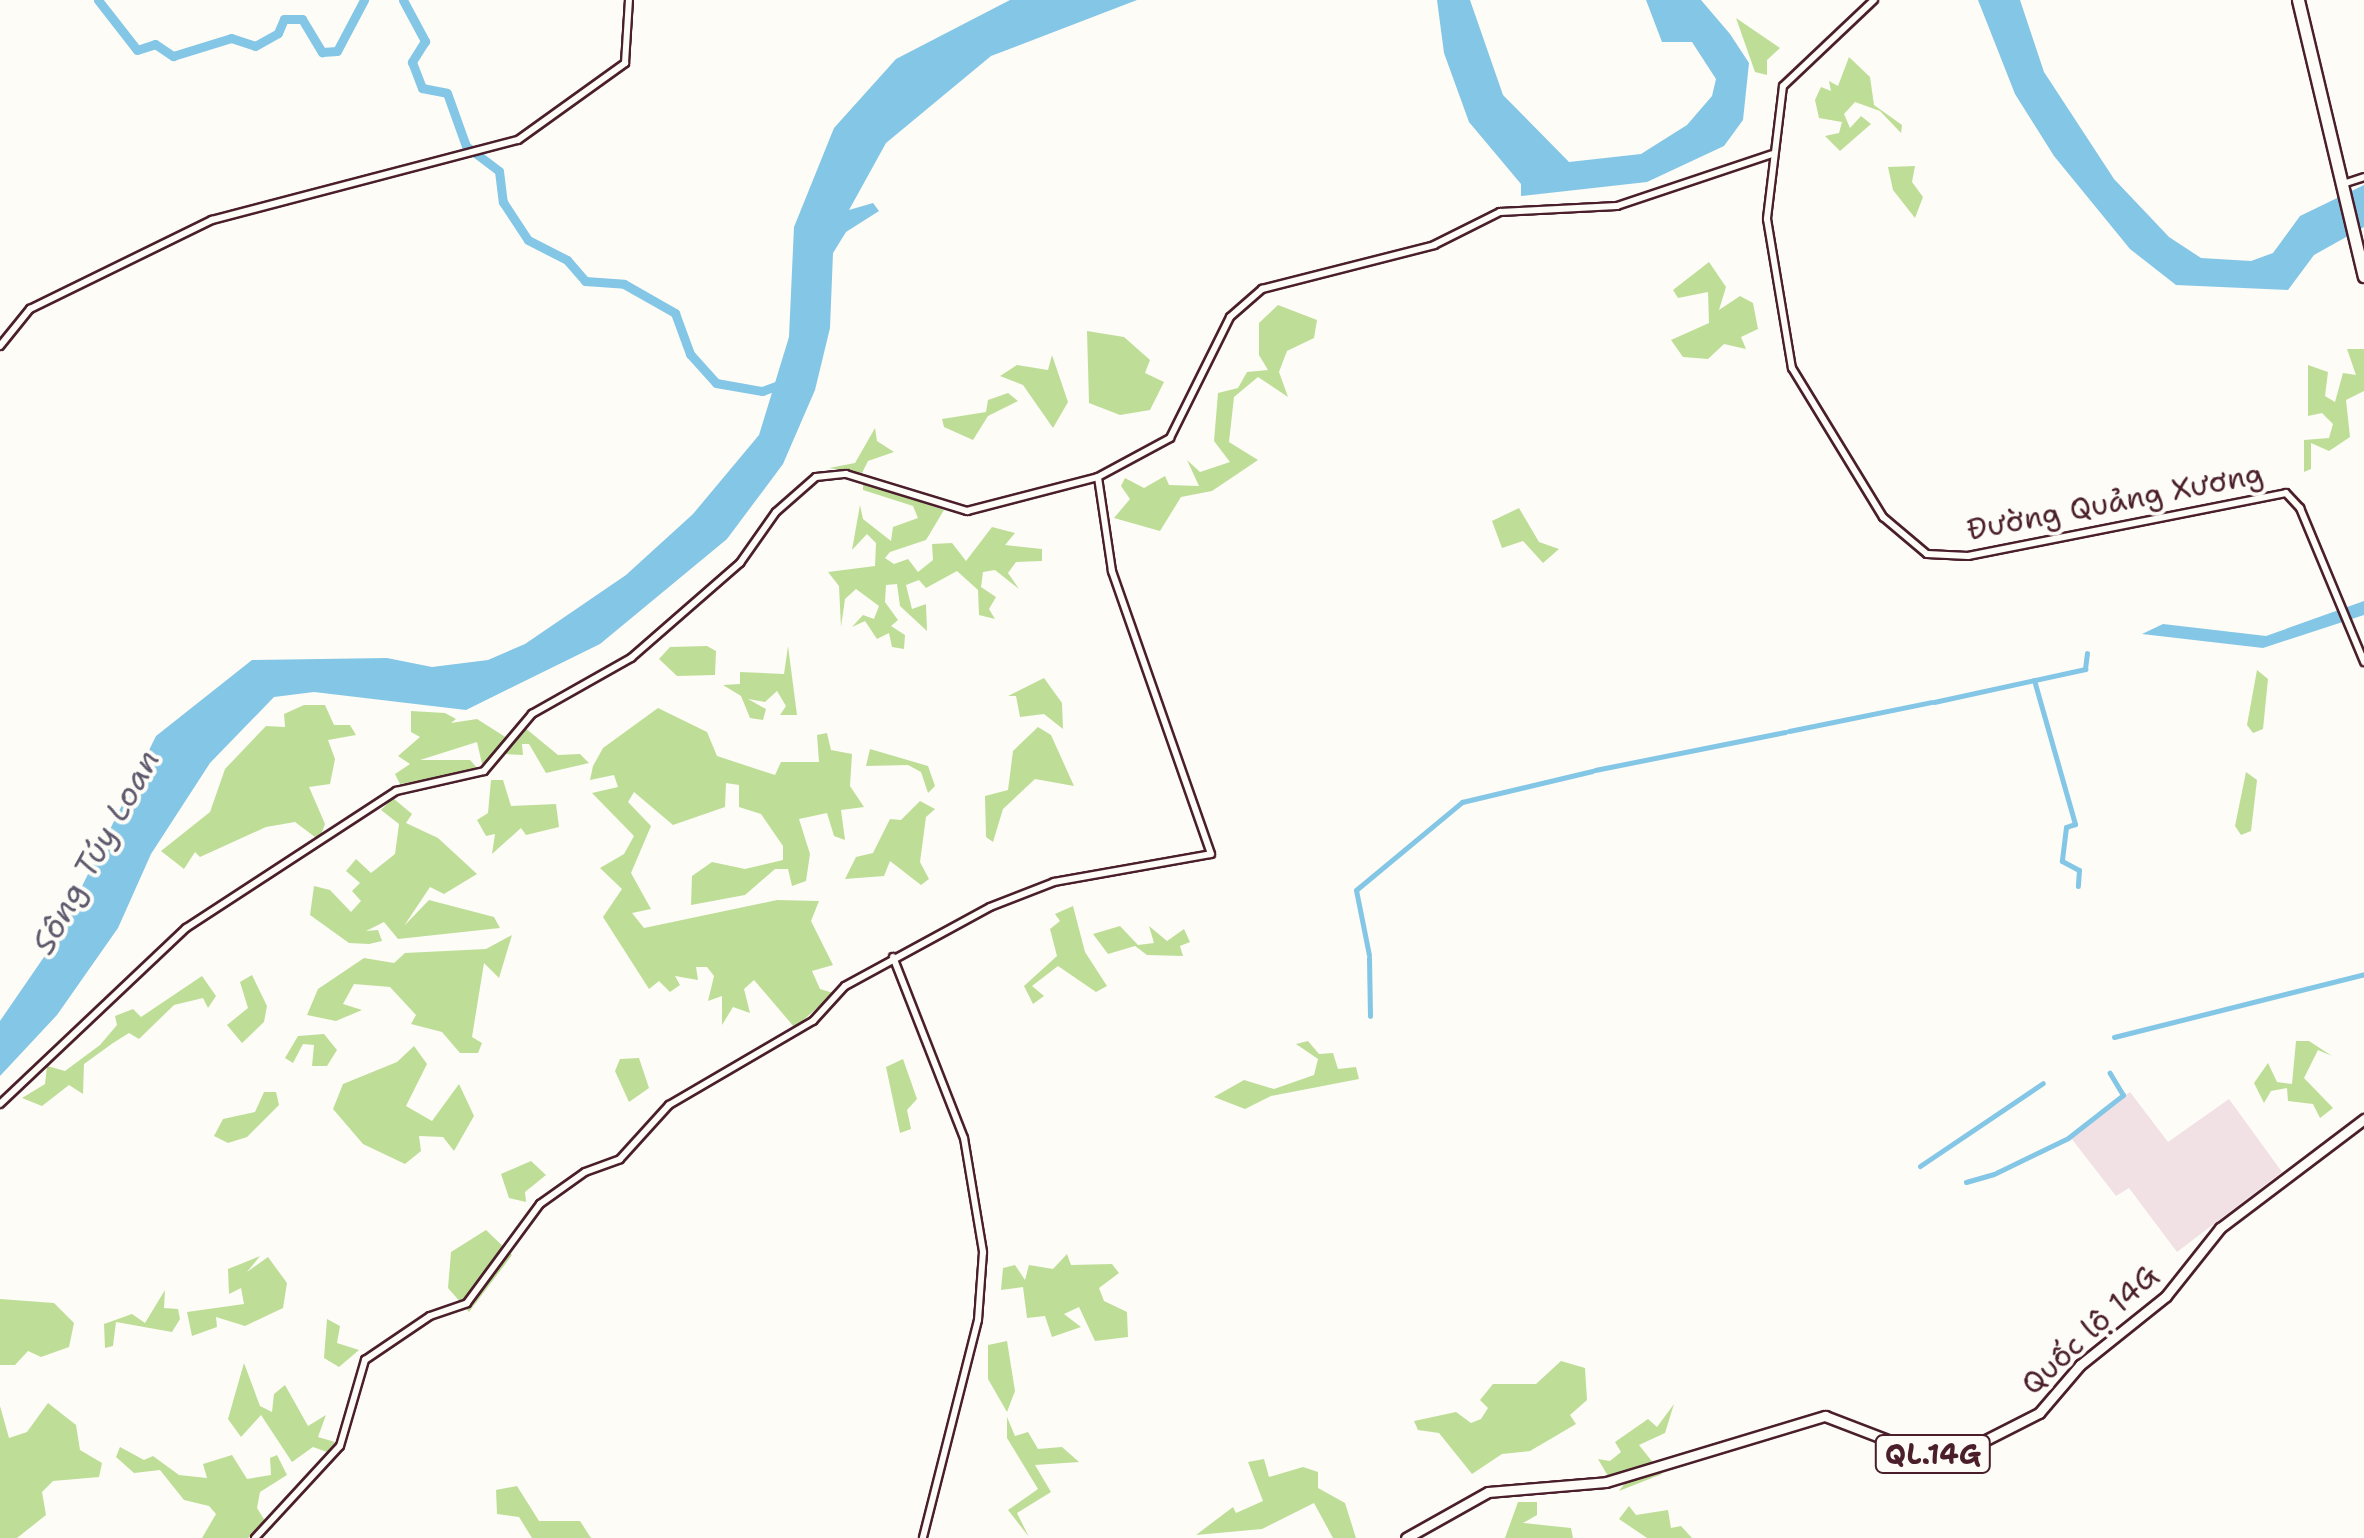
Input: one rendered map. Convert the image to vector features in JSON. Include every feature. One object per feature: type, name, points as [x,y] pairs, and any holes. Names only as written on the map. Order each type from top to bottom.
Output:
[{"type":"highway","points":[[2298,0],[2364,276]]},
{"type":"main road","name":"Quốc lộ 14G","points":[[1406,1538],[1488,1492],[1606,1482],[1824,1416],[1916,1450],[1968,1449],[2039,1414],[2080,1365],[2166,1296],[2220,1228],[2364,1119]]},
{"type":"street","points":[[0,346],[30,308],[212,220],[489,147],[540,127],[625,63],[630,0]]},
{"type":"street","name":"Đường Quảng Xương","points":[[1874,0],[1783,86],[1767,219],[1792,368],[1903,540],[1927,554],[1968,556],[2280,492],[2300,508],[2364,662]]},
{"type":"street","points":[[0,1104],[186,928],[396,791],[484,771],[532,714],[631,658],[740,563],[809,481],[846,474],[966,511],[1098,478],[1146,456],[1178,428],[1230,317],[1262,288],[1434,245],[1500,212],[1617,206],[1772,154]]},
{"type":"street","points":[[2343,180],[2364,177]]},
{"type":"street","points":[[256,1538],[340,1446],[354,1380],[370,1354],[467,1303],[542,1202],[620,1159],[669,1104],[813,1022],[845,986],[893,957],[1054,882],[1211,854],[1112,572],[1098,478]]},
{"type":"street","points":[[893,957],[961,1129],[983,1252],[978,1320],[923,1538]]},
{"type":"shaded area","points":[[2130,1092],[2168,1142],[2229,1099],[2282,1172],[2177,1252],[2129,1188],[2116,1196],[2071,1138]]},
{"type":"green space","points":[[1736,18],[1780,48],[1767,60],[1767,75],[1755,72]]},
{"type":"green space","points":[[1849,57],[1870,77],[1874,105],[1902,125],[1901,133],[1880,111],[1855,102],[1844,114],[1850,128],[1861,116],[1871,124],[1840,151],[1825,136],[1839,133],[1842,122],[1819,118],[1815,100],[1821,87],[1831,91],[1829,81],[1838,86]]},
{"type":"green space","points":[[1915,166],[1912,182],[1923,197],[1915,218],[1893,190],[1888,167]]},
{"type":"green space","points":[[1709,262],[1726,287],[1719,310],[1740,296],[1753,303],[1758,329],[1741,337],[1746,349],[1724,344],[1708,359],[1683,357],[1671,340],[1709,323],[1708,292],[1678,298],[1673,290]]},
{"type":"green space","points":[[1278,305],[1317,320],[1314,338],[1287,351],[1279,372],[1288,397],[1258,377],[1234,397],[1229,442],[1258,460],[1212,491],[1181,497],[1160,531],[1114,518],[1130,499],[1121,486],[1125,478],[1144,488],[1165,476],[1169,485],[1199,486],[1187,460],[1200,472],[1230,462],[1214,441],[1218,393],[1238,388],[1247,372],[1268,370],[1259,355],[1259,323]]},
{"type":"green space","points":[[1087,331],[1124,337],[1150,360],[1145,373],[1164,382],[1150,410],[1120,415],[1089,403]]},
{"type":"green space","points":[[2347,349],[2364,349],[2364,391],[2346,400],[2350,437],[2329,451],[2311,443],[2311,469],[2304,472],[2304,440],[2329,438],[2333,424],[2322,413],[2308,416],[2308,365],[2328,372],[2325,396],[2335,402],[2343,373],[2356,375]]},
{"type":"green space","points":[[1052,355],[1068,402],[1053,428],[1023,385],[1000,376],[1017,365],[1048,370]]},
{"type":"green space","points":[[1008,393],[1018,401],[988,416],[973,440],[944,427],[942,419],[986,412],[988,400]]},
{"type":"green space","points":[[875,428],[877,441],[894,452],[868,461],[862,473],[829,468],[855,463]]},
{"type":"green space","points":[[863,483],[944,510],[926,540],[890,552],[885,558],[894,564],[908,559],[918,572],[933,560],[932,544],[952,543],[966,561],[992,527],[1015,533],[1005,545],[1042,549],[1042,561],[1016,562],[1008,573],[1019,589],[995,570],[983,572],[981,587],[996,597],[989,609],[995,619],[979,615],[978,590],[957,571],[926,588],[919,580],[906,585],[912,609],[926,604],[927,631],[900,606],[897,584],[886,585],[885,602],[898,620],[891,626],[905,635],[904,649],[892,647],[889,633],[877,639],[865,621],[852,627],[863,615],[874,619],[879,606],[856,589],[845,599],[841,627],[839,586],[828,572],[875,566],[876,543],[867,534],[852,550],[860,505],[863,519],[891,541],[893,527],[918,518],[913,506],[863,490]]},
{"type":"green space","points":[[1519,508],[1539,542],[1559,549],[1543,563],[1523,541],[1502,548],[1492,521]]},
{"type":"green space","points":[[707,646],[716,651],[715,675],[677,676],[659,659],[670,647]]},
{"type":"green space","points":[[788,646],[797,715],[780,715],[786,706],[777,691],[765,702],[748,699],[766,709],[763,720],[750,718],[741,696],[723,685],[740,684],[740,672],[784,674]]},
{"type":"green space","points":[[2257,670],[2268,679],[2263,729],[2253,733],[2247,725]]},
{"type":"green space","points":[[1044,678],[1062,703],[1063,729],[1044,714],[1020,717],[1016,696],[1008,696]]},
{"type":"green space","points":[[304,705],[325,705],[334,725],[350,725],[356,735],[328,740],[335,759],[330,784],[309,787],[325,824],[319,840],[295,822],[266,827],[200,857],[195,852],[184,869],[161,851],[210,812],[225,769],[266,726],[285,727],[284,714]]},
{"type":"green space","points":[[658,708],[707,732],[717,756],[775,775],[781,762],[819,762],[817,735],[827,733],[831,750],[852,754],[850,786],[864,807],[841,810],[845,840],[834,836],[827,813],[799,819],[810,854],[806,881],[792,886],[788,869],[775,869],[745,895],[691,905],[692,876],[712,862],[745,869],[783,860],[783,846],[761,814],[739,807],[739,785],[726,783],[725,807],[673,825],[634,792],[628,802],[651,826],[631,873],[651,909],[632,913],[644,928],[777,900],[819,901],[811,921],[833,965],[812,971],[820,989],[833,993],[795,1028],[754,980],[744,989],[750,1013],[733,1007],[722,1025],[722,996],[708,1001],[714,976],[707,967],[696,967],[698,980],[675,976],[680,985],[670,992],[659,981],[649,989],[603,917],[622,889],[600,868],[624,854],[634,836],[592,793],[618,787],[614,775],[590,780],[593,766],[603,748]]},
{"type":"green space","points":[[411,711],[445,713],[456,719],[451,723],[477,719],[507,738],[483,768],[477,742],[420,760],[470,760],[479,770],[400,784],[395,774],[410,764],[398,756],[420,737],[411,732]]},
{"type":"green space","points":[[524,727],[558,755],[580,754],[589,763],[546,773],[529,744],[522,744],[523,755],[505,754]]},
{"type":"green space","points":[[1038,727],[1051,735],[1074,786],[1035,779],[1003,809],[993,842],[986,837],[985,796],[1008,790],[1013,751]]},
{"type":"green space","points":[[870,749],[928,766],[935,786],[928,793],[921,772],[908,765],[866,766]]},
{"type":"green space","points":[[2246,772],[2257,780],[2251,831],[2241,835],[2235,826]]},
{"type":"green space","points":[[491,780],[503,780],[511,806],[556,804],[559,827],[526,835],[521,828],[492,854],[495,834],[486,836],[477,820],[488,813]]},
{"type":"green space","points":[[393,798],[412,814],[406,823],[438,838],[477,874],[444,894],[430,887],[404,926],[429,900],[494,917],[500,928],[398,939],[384,922],[366,931],[378,930],[382,941],[349,943],[310,915],[314,886],[330,890],[351,912],[361,901],[352,891],[360,883],[346,871],[356,859],[371,873],[395,854],[399,824],[381,810]]},
{"type":"green space","points":[[920,801],[935,809],[926,817],[920,862],[929,879],[921,885],[890,861],[884,876],[845,879],[856,857],[873,853],[890,819],[901,820]]},
{"type":"green space","points":[[1073,906],[1085,952],[1107,986],[1096,992],[1058,966],[1032,986],[1044,996],[1033,1004],[1024,986],[1057,956],[1050,929],[1060,921],[1055,914]]},
{"type":"green space","points":[[1120,926],[1138,945],[1154,943],[1149,926],[1167,941],[1184,929],[1190,942],[1180,946],[1183,956],[1147,955],[1135,946],[1108,954],[1093,934]]},
{"type":"green space","points":[[512,935],[499,978],[484,963],[472,1037],[482,1043],[478,1053],[460,1053],[442,1032],[411,1024],[416,1015],[390,987],[354,984],[343,1004],[362,1010],[336,1021],[307,1015],[318,989],[364,958],[394,963],[405,953],[486,949]]},
{"type":"green space","points":[[252,975],[267,1006],[264,1022],[242,1043],[227,1025],[248,1008],[240,982]]},
{"type":"green space","points":[[202,976],[216,996],[208,1008],[203,998],[174,1005],[139,1039],[129,1033],[113,1043],[84,1064],[83,1094],[69,1085],[42,1106],[22,1098],[45,1084],[47,1066],[65,1071],[100,1045],[117,1025],[115,1016],[133,1009],[141,1017]]},
{"type":"green space","points":[[324,1034],[337,1050],[327,1066],[312,1066],[314,1045],[303,1044],[293,1063],[285,1058],[298,1036]]},
{"type":"green space","points":[[1308,1041],[1319,1054],[1333,1053],[1338,1069],[1356,1067],[1359,1079],[1271,1096],[1245,1109],[1214,1097],[1244,1080],[1274,1089],[1314,1075],[1318,1059],[1296,1044]]},
{"type":"green space","points":[[2296,1041],[2309,1041],[2332,1056],[2318,1050],[2304,1078],[2333,1108],[2320,1118],[2313,1104],[2288,1101],[2287,1088],[2271,1091],[2264,1103],[2254,1083],[2268,1063],[2277,1082],[2292,1084]]},
{"type":"green space","points":[[414,1046],[427,1064],[406,1106],[432,1121],[459,1084],[474,1116],[454,1151],[443,1137],[419,1136],[421,1151],[405,1164],[363,1144],[333,1109],[343,1084],[397,1062]]},
{"type":"green space","points":[[639,1058],[649,1088],[629,1102],[615,1071],[620,1059]]},
{"type":"green space","points":[[903,1059],[917,1099],[907,1110],[911,1129],[900,1133],[886,1067]]},
{"type":"green space","points":[[264,1092],[276,1092],[279,1105],[247,1137],[228,1143],[214,1136],[223,1119],[255,1112]]},
{"type":"green space","points":[[531,1161],[546,1175],[525,1192],[526,1202],[509,1198],[501,1174]]},
{"type":"green space","points":[[486,1230],[512,1255],[469,1312],[448,1288],[451,1252]]},
{"type":"green space","points":[[1067,1254],[1071,1265],[1112,1264],[1119,1273],[1099,1288],[1104,1301],[1127,1312],[1128,1337],[1095,1341],[1079,1307],[1064,1314],[1081,1327],[1052,1337],[1045,1316],[1027,1318],[1023,1287],[1001,1290],[1003,1268],[1015,1265],[1025,1280],[1029,1265],[1053,1269]]},
{"type":"green space","points":[[260,1256],[247,1272],[268,1257],[287,1283],[283,1308],[245,1326],[216,1317],[217,1327],[192,1336],[187,1312],[244,1304],[241,1288],[229,1294],[228,1269]]},
{"type":"green space","points":[[165,1290],[164,1308],[178,1309],[180,1319],[172,1332],[116,1322],[113,1346],[105,1348],[104,1324],[132,1314],[145,1323]]},
{"type":"green space","points":[[0,1299],[54,1303],[74,1323],[69,1347],[41,1357],[28,1351],[15,1365],[0,1365]]},
{"type":"green space","points":[[327,1319],[340,1326],[337,1343],[359,1350],[339,1367],[324,1358]]},
{"type":"green space","points":[[1007,1341],[1015,1391],[1007,1412],[988,1379],[988,1345]]},
{"type":"green space","points":[[1561,1361],[1585,1368],[1587,1400],[1570,1415],[1576,1424],[1530,1451],[1502,1454],[1472,1474],[1439,1433],[1418,1430],[1414,1421],[1456,1412],[1471,1423],[1481,1419],[1488,1408],[1480,1400],[1493,1384],[1536,1384]]},
{"type":"green space","points":[[244,1363],[260,1406],[272,1412],[274,1394],[285,1385],[308,1426],[326,1415],[318,1437],[335,1442],[327,1452],[313,1447],[292,1462],[261,1415],[241,1437],[228,1419]]},
{"type":"green space","points":[[48,1403],[76,1425],[80,1450],[102,1463],[99,1477],[53,1481],[42,1492],[46,1515],[17,1538],[0,1538],[0,1406],[9,1438],[27,1432]]},
{"type":"green space","points":[[1674,1404],[1665,1433],[1639,1445],[1662,1474],[1619,1491],[1637,1467],[1608,1476],[1598,1459],[1610,1461],[1621,1452],[1615,1442],[1648,1419],[1657,1427]]},
{"type":"green space","points":[[1007,1417],[1015,1436],[1028,1432],[1038,1449],[1062,1447],[1079,1462],[1035,1465],[1051,1492],[1017,1513],[1029,1537],[1008,1510],[1038,1489],[1007,1438]]},
{"type":"green space","points":[[120,1447],[144,1460],[153,1456],[179,1475],[207,1478],[203,1464],[232,1455],[247,1479],[271,1475],[270,1458],[277,1455],[287,1475],[260,1492],[257,1508],[267,1524],[248,1538],[202,1538],[216,1514],[209,1506],[184,1500],[160,1470],[134,1473],[116,1457]]},
{"type":"green space","points":[[1264,1459],[1269,1477],[1303,1467],[1318,1472],[1318,1488],[1345,1503],[1356,1538],[1333,1538],[1314,1503],[1262,1529],[1196,1535],[1233,1507],[1236,1513],[1263,1501],[1248,1462]]},
{"type":"green space","points":[[517,1486],[539,1521],[580,1521],[591,1538],[532,1538],[519,1517],[497,1514],[496,1490]]},
{"type":"green space","points":[[1518,1502],[1537,1502],[1537,1515],[1523,1523],[1571,1528],[1573,1538],[1505,1538]]},
{"type":"green space","points":[[1629,1506],[1636,1515],[1668,1510],[1671,1528],[1681,1526],[1692,1538],[1647,1538],[1619,1519]]},
{"type":"water","points":[[1010,0],[1137,0],[991,56],[886,143],[849,210],[873,203],[879,211],[846,232],[833,253],[830,328],[815,390],[783,464],[727,539],[600,644],[466,710],[314,692],[274,697],[210,763],[151,854],[118,928],[57,1015],[0,1076],[0,1021],[55,941],[156,736],[252,660],[387,658],[432,667],[488,660],[525,644],[626,575],[693,514],[759,435],[789,337],[794,227],[834,128],[896,59]]},
{"type":"water","points":[[1437,0],[1470,0],[1503,95],[1569,162],[1641,154],[1687,125],[1712,96],[1716,79],[1692,42],[1662,42],[1646,0],[1701,0],[1730,34],[1749,63],[1743,120],[1724,146],[1647,182],[1521,196],[1521,184],[1469,122],[1444,53]]},
{"type":"water","points":[[1978,0],[2020,0],[2044,72],[2114,179],[2169,237],[2201,258],[2251,261],[2273,253],[2300,216],[2364,185],[2364,227],[2314,255],[2288,290],[2176,285],[2130,249],[2054,156],[2015,94]]},
{"type":"water","points":[[2364,601],[2364,615],[2263,648],[2142,634],[2163,624],[2266,636]]},
{"type":"waterway","points":[[98,0],[137,50],[155,44],[173,56],[231,38],[255,46],[278,33],[284,19],[302,19],[322,52],[337,51],[364,0]]},
{"type":"waterway","points":[[403,0],[425,41],[412,62],[422,88],[447,93],[466,146],[499,171],[503,202],[528,240],[567,260],[585,281],[624,284],[675,313],[690,354],[716,383],[762,391],[787,382]]},
{"type":"waterway","points":[[1934,702],[2085,669],[2087,653]]},
{"type":"waterway","points":[[2034,680],[2075,824],[2066,827],[2062,861],[2079,870],[2078,886]]},
{"type":"waterway","points":[[1789,731],[1931,702]]},
{"type":"waterway","points":[[1595,770],[1785,732]]},
{"type":"waterway","points":[[1369,955],[1356,890],[1462,802],[1592,771]]},
{"type":"waterway","points":[[1369,958],[1370,1016]]},
{"type":"waterway","points":[[2114,1037],[2364,974]]},
{"type":"waterway","points":[[2068,1138],[2123,1095],[2110,1073]]},
{"type":"waterway","points":[[1920,1166],[2043,1083]]},
{"type":"waterway","points":[[1996,1173],[2066,1139]]},
{"type":"waterway","points":[[1966,1182],[1994,1174]]},
{"type":"water label","name":"Sông Túy Loan","points":[[96,852]]}]
